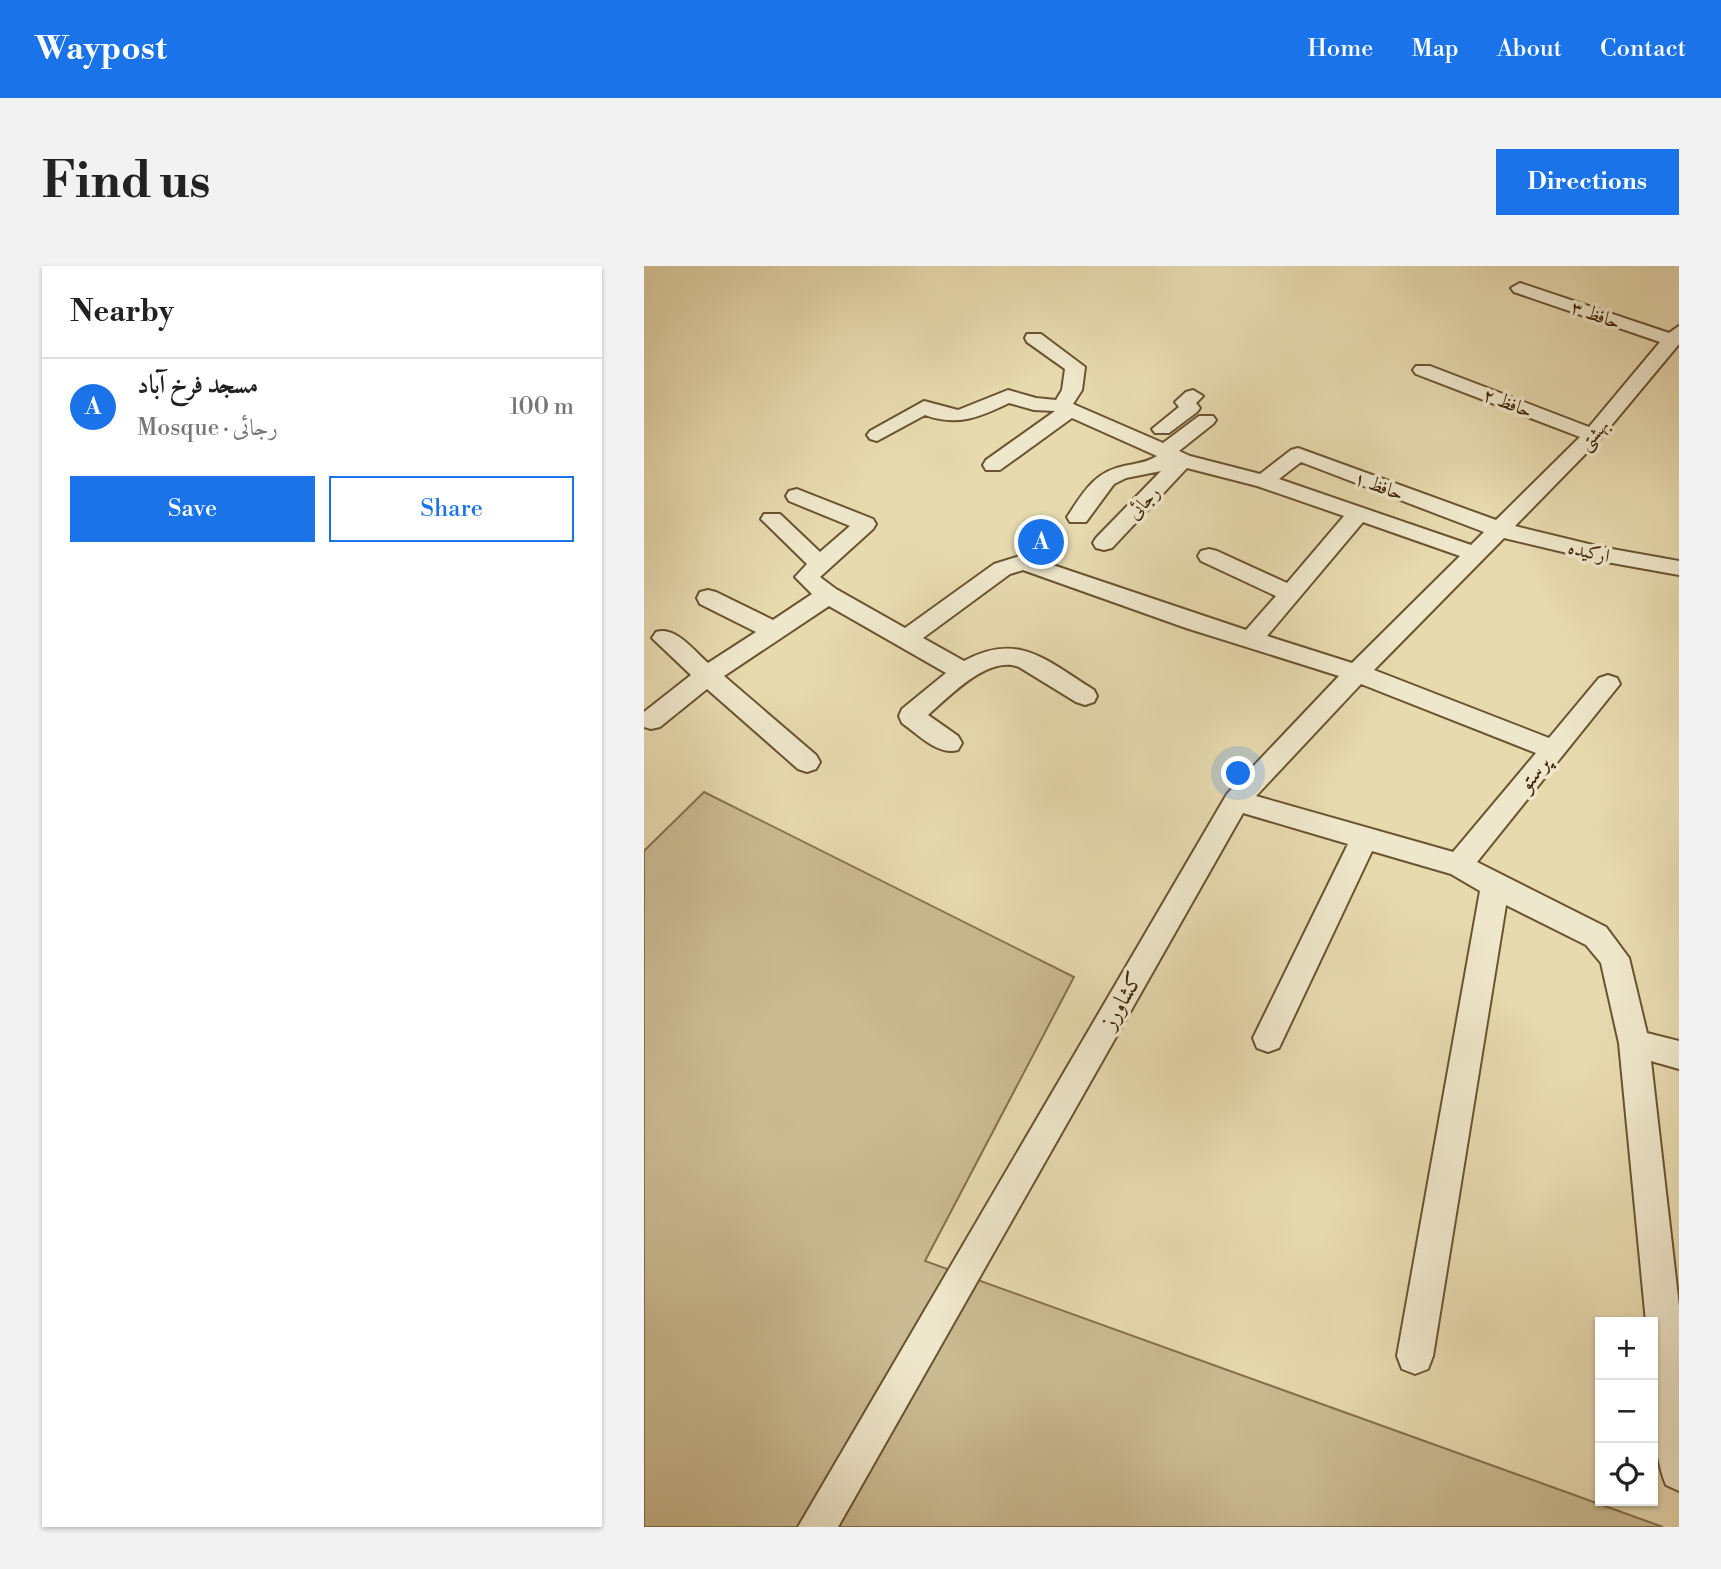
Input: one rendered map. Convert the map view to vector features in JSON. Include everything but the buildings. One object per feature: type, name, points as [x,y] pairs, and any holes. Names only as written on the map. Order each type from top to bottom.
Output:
[{"type":"street","name":"حافظ ۳","points":[[1520,288],[1676,336]]},
{"type":"street","name":"بهشتی","points":[[1501,530],[1594,435],[1676,336]]},
{"type":"street","points":[[993,465],[1066,408],[1072,390],[1075,367],[1034,338]]},
{"type":"street","name":"حافظ ۲","points":[[1423,370],[1594,435]]},
{"type":"street","points":[[877,435],[924,407],[946,417],[963,416],[1008,396],[1034,404],[1066,408],[1175,451],[1476,554]]},
{"type":"street","points":[[1175,451],[1153,425],[1190,408],[1185,402],[1193,396]]},
{"type":"street","points":[[1078,517],[1103,482],[1119,473],[1157,467],[1206,420]]},
{"type":"street","name":"رجائی","points":[[1104,543],[1175,451]]},
{"type":"street","name":"حافظ ۱","points":[[1264,481],[1298,454],[1501,530]]},
{"type":"street","points":[[797,496],[865,524],[806,577],[828,595],[966,673]]},
{"type":"street","points":[[1251,640],[1358,514]]},
{"type":"street","points":[[772,519],[820,564]]},
{"type":"street","name":"کشاورز","points":[[817,1527],[1236,801],[1357,673],[1501,530]]},
{"type":"street","name":"ارکیده","points":[[1501,530],[1601,554],[1679,568]]},
{"type":"street","points":[[1209,556],[1290,593]]},
{"type":"street","points":[[906,639],[1002,569],[1023,562],[1251,640],[1357,673],[1552,749]]},
{"type":"street","points":[[650,720],[708,675],[828,595]]},
{"type":"street","points":[[708,598],[775,631]]},
{"type":"street","points":[[664,638],[807,762]]},
{"type":"street","points":[[949,743],[911,716],[985,659],[1008,655],[1023,660],[1085,696]]},
{"type":"street","name":"پرستو","points":[[1460,865],[1552,749],[1608,684]]},
{"type":"street","points":[[1236,801],[1460,865],[1495,886],[1596,936],[1614,958],[1634,1043],[1679,1472]]},
{"type":"street","points":[[1268,1038],[1365,837]]},
{"type":"street","points":[[1415,1356],[1495,886]]},
{"type":"street","points":[[1634,1043],[1679,1055]]},
{"type":"shaded area","points":[[704,792],[1074,977],[925,1261],[1595,1502],[1595,1506],[1605,1506],[1663,1527],[644,1527],[644,851]]},
{"type":"place","name":"مسجد فرخ آباد","points":[[1041,542]]}]
